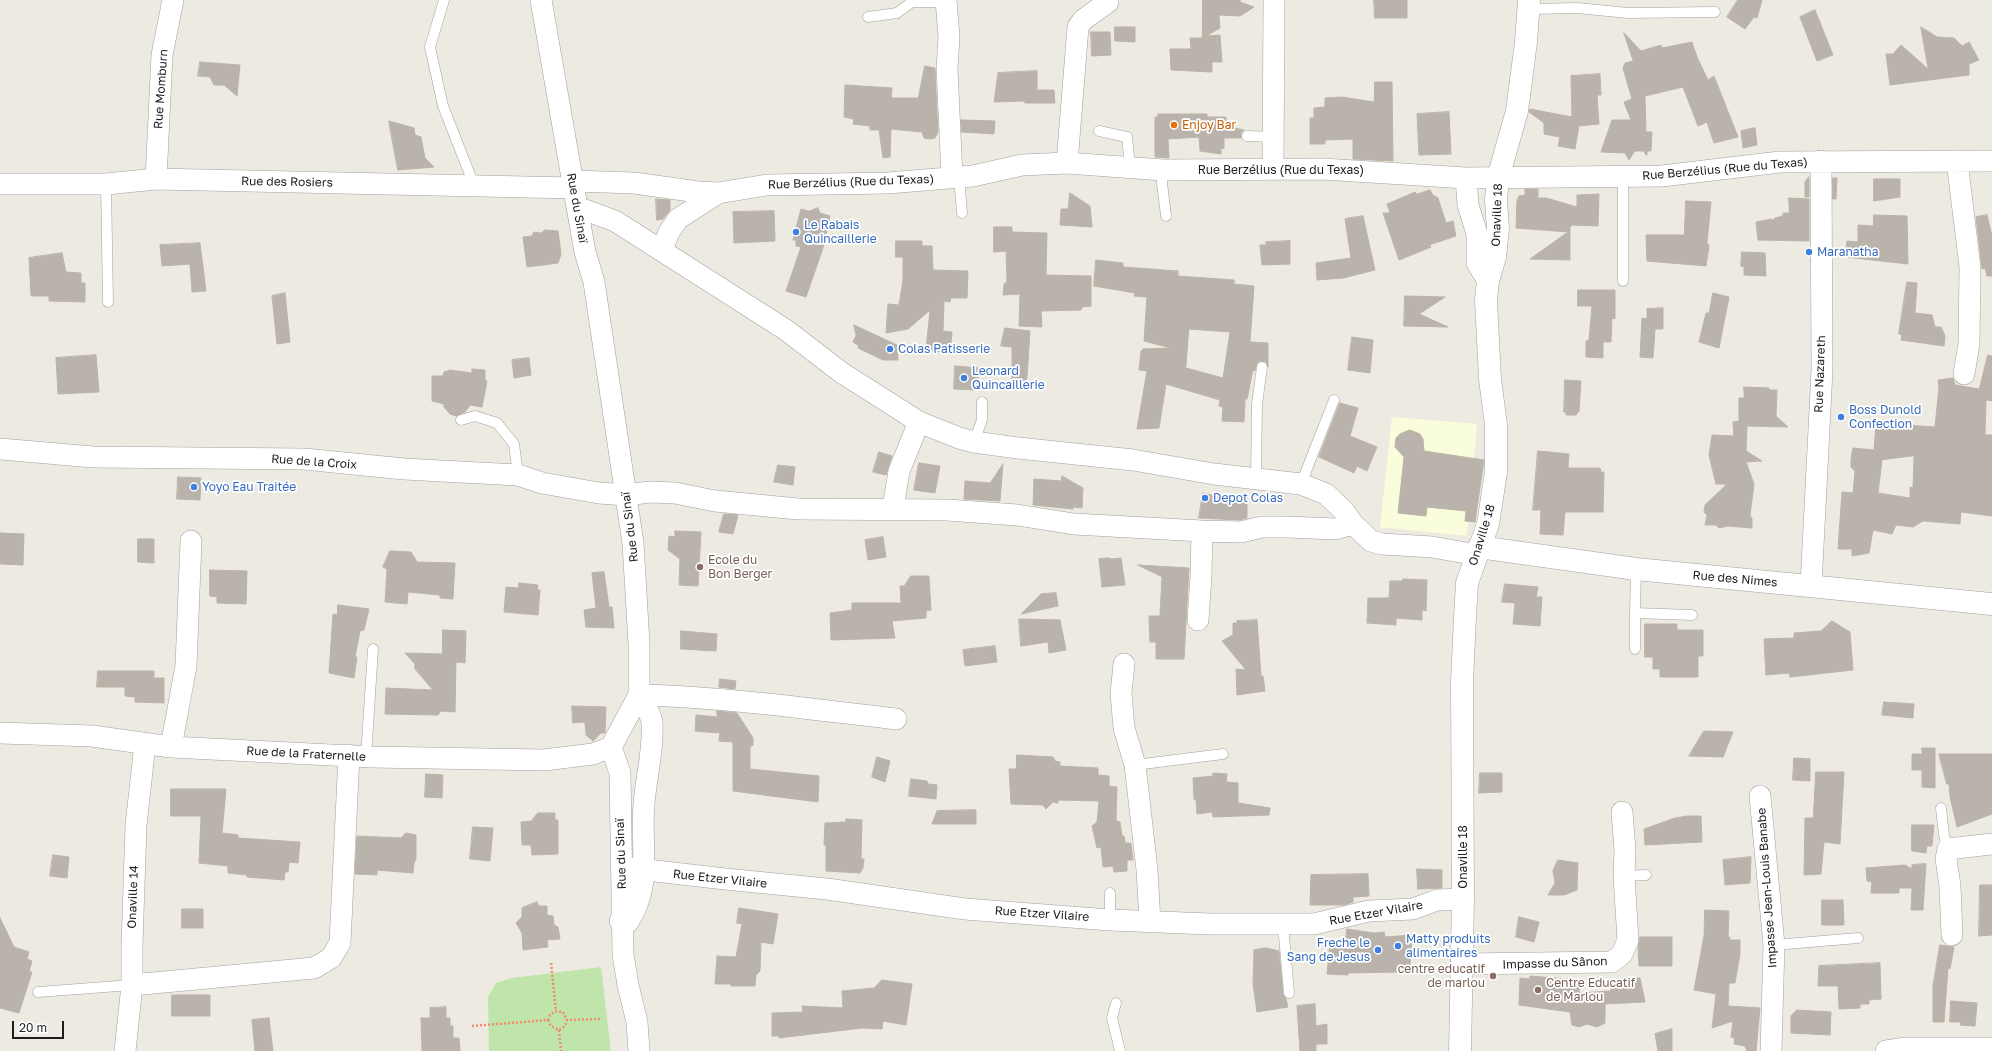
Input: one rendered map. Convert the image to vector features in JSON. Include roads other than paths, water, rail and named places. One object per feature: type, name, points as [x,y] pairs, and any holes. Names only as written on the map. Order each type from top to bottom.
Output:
[{"type":"street","name":"Rue Momburn","points":[[156,179],[162,55],[172,0]]},
{"type":"street","name":"Rue du Sinaï","points":[[541,0],[574,192],[586,252],[594,282],[624,472],[633,543],[639,644],[639,695],[611,747],[620,773],[623,954],[628,985],[637,1022],[640,1051]]},
{"type":"street","points":[[1273,169],[1274,0]]},
{"type":"street","points":[[946,1],[949,37],[948,69],[956,177]]},
{"type":"street","points":[[1067,163],[1078,27],[1083,20],[1108,1]]},
{"type":"street","name":"Onaville 18","points":[[1460,1051],[1463,900],[1462,682],[1467,583],[1488,524],[1496,472],[1496,425],[1490,379],[1487,326],[1488,281],[1495,257],[1498,229],[1496,200],[1498,178],[1517,111],[1529,4]]},
{"type":"street","name":"Rue Nazareth","points":[[1810,586],[1822,370],[1821,161]]},
{"type":"street","points":[[1957,161],[1970,267],[1969,344],[1964,374]]},
{"type":"street","name":"Rue Berzélius (Rue du Texas)","points":[[574,192],[634,183],[698,192],[718,193],[767,185],[853,185],[973,176],[1022,164],[1067,163],[1163,170],[1323,169],[1466,178],[1498,178],[1662,176],[1780,162],[1992,161]]},
{"type":"street","points":[[1466,178],[1468,205],[1477,234],[1477,263],[1488,281]]},
{"type":"street","name":"Rue des Rosiers","points":[[0,184],[106,184],[156,179],[474,185],[574,192]]},
{"type":"street","points":[[574,192],[615,221],[786,330],[842,373],[919,422],[974,442],[1133,460],[1214,474],[1301,484],[1326,494],[1344,511],[1353,524],[1371,541],[1382,544],[1478,551]]},
{"type":"street","points":[[662,250],[669,232],[678,219],[718,193]]},
{"type":"street","points":[[893,508],[899,470],[919,422]]},
{"type":"street","name":"Rue de la Croix","points":[[0,448],[93,457],[304,459],[404,469],[518,475],[542,483],[599,493],[626,495],[650,492],[675,493],[715,501],[798,509],[840,510],[893,508],[948,510],[1017,515],[1074,524],[1202,531],[1241,532],[1262,527],[1336,529],[1353,524]]},
{"type":"street","points":[[1198,620],[1202,531]]},
{"type":"street","points":[[171,747],[186,666],[191,542]]},
{"type":"street","name":"Rue des Nimes","points":[[1478,551],[1636,569],[1992,604]]},
{"type":"street","points":[[1124,664],[1121,693],[1124,728],[1135,765],[1147,870],[1150,922]]},
{"type":"street","points":[[622,923],[628,922],[636,910],[643,887],[645,869],[642,822],[652,750],[652,720],[639,695],[664,695],[896,719]]},
{"type":"street","name":"Rue de la Fraternelle","points":[[0,733],[92,736],[171,747],[358,756],[544,760],[593,754],[611,747]]},
{"type":"street","name":"Onaville 14","points":[[126,1051],[132,985],[136,825],[145,744]]},
{"type":"street","points":[[132,985],[314,968],[331,958],[340,943],[358,756]]},
{"type":"street","name":"Impasse Jean-Louis Banabe","points":[[1760,796],[1774,945],[1771,1051]]},
{"type":"street","name":"Impasse du Sânon","points":[[1461,964],[1612,962],[1622,954],[1628,940],[1624,876],[1625,850],[1622,812]]},
{"type":"street","points":[[1952,935],[1946,859],[1948,849],[1992,844]]},
{"type":"street","name":"Rue Etzer Vilaire","points":[[621,874],[645,869],[665,873],[827,889],[966,909],[1150,922],[1283,925],[1314,924],[1370,911],[1413,909],[1437,900],[1463,900]]},
{"type":"street","points":[[1886,1051],[1906,1048],[1992,1048]]},
{"type":"lane","points":[[444,0],[430,47],[444,106],[474,185]]},
{"type":"lane","points":[[868,17],[897,13],[912,2],[946,1]]},
{"type":"lane","points":[[1529,4],[1628,13],[1715,12]]},
{"type":"lane","points":[[1099,131],[1127,137],[1130,167]]},
{"type":"lane","points":[[1247,136],[1274,136]]},
{"type":"lane","points":[[1163,170],[1162,183],[1166,216]]},
{"type":"lane","points":[[1623,176],[1623,281]]},
{"type":"lane","points":[[956,177],[962,213]]},
{"type":"lane","points":[[106,184],[108,302]]},
{"type":"lane","points":[[1256,478],[1257,404],[1262,367]]},
{"type":"lane","points":[[1301,484],[1334,400]]},
{"type":"lane","points":[[974,442],[982,420],[982,402]]},
{"type":"lane","points":[[461,420],[474,416],[497,423],[514,444],[518,475]]},
{"type":"lane","points":[[1635,649],[1636,569]]},
{"type":"lane","points":[[1635,613],[1692,615]]},
{"type":"lane","points":[[358,756],[373,649]]},
{"type":"lane","points":[[1135,765],[1223,754]]},
{"type":"lane","points":[[1941,808],[1944,835],[1948,849]]},
{"type":"lane","points":[[1624,876],[1646,875]]},
{"type":"lane","points":[[1110,893],[1110,920]]},
{"type":"lane","points":[[1283,925],[1289,993]]},
{"type":"lane","points":[[1774,945],[1858,938]]},
{"type":"lane","points":[[38,992],[132,985]]},
{"type":"lane","points":[[1116,1003],[1112,1018],[1120,1051]]},
{"type":"place","name":"Enjoy Bar","points":[[1174,125]]},
{"type":"place","name":"Le Rabais Quincaillerie","points":[[796,232]]},
{"type":"place","name":"Maranatha","points":[[1809,252]]},
{"type":"place","name":"Colas Patisserie","points":[[890,349]]},
{"type":"place","name":"Leonard Quincaillerie","points":[[964,378]]},
{"type":"place","name":"Boss Dunold Confection","points":[[1841,417]]},
{"type":"place","name":"Yoyo Eau Traitée","points":[[194,487]]},
{"type":"place","name":"Depot Colas","points":[[1205,498]]},
{"type":"place","name":"Ecole du Bon Berger","points":[[700,567]]},
{"type":"place","name":"Matty produits alimentaires","points":[[1398,946]]},
{"type":"place","name":"Freche le Sang de Jesus","points":[[1378,950]]},
{"type":"place","name":"centre educatif de marlou","points":[[1493,976]]},
{"type":"place","name":"Centre Educatif de Marlou","points":[[1538,990]]}]
